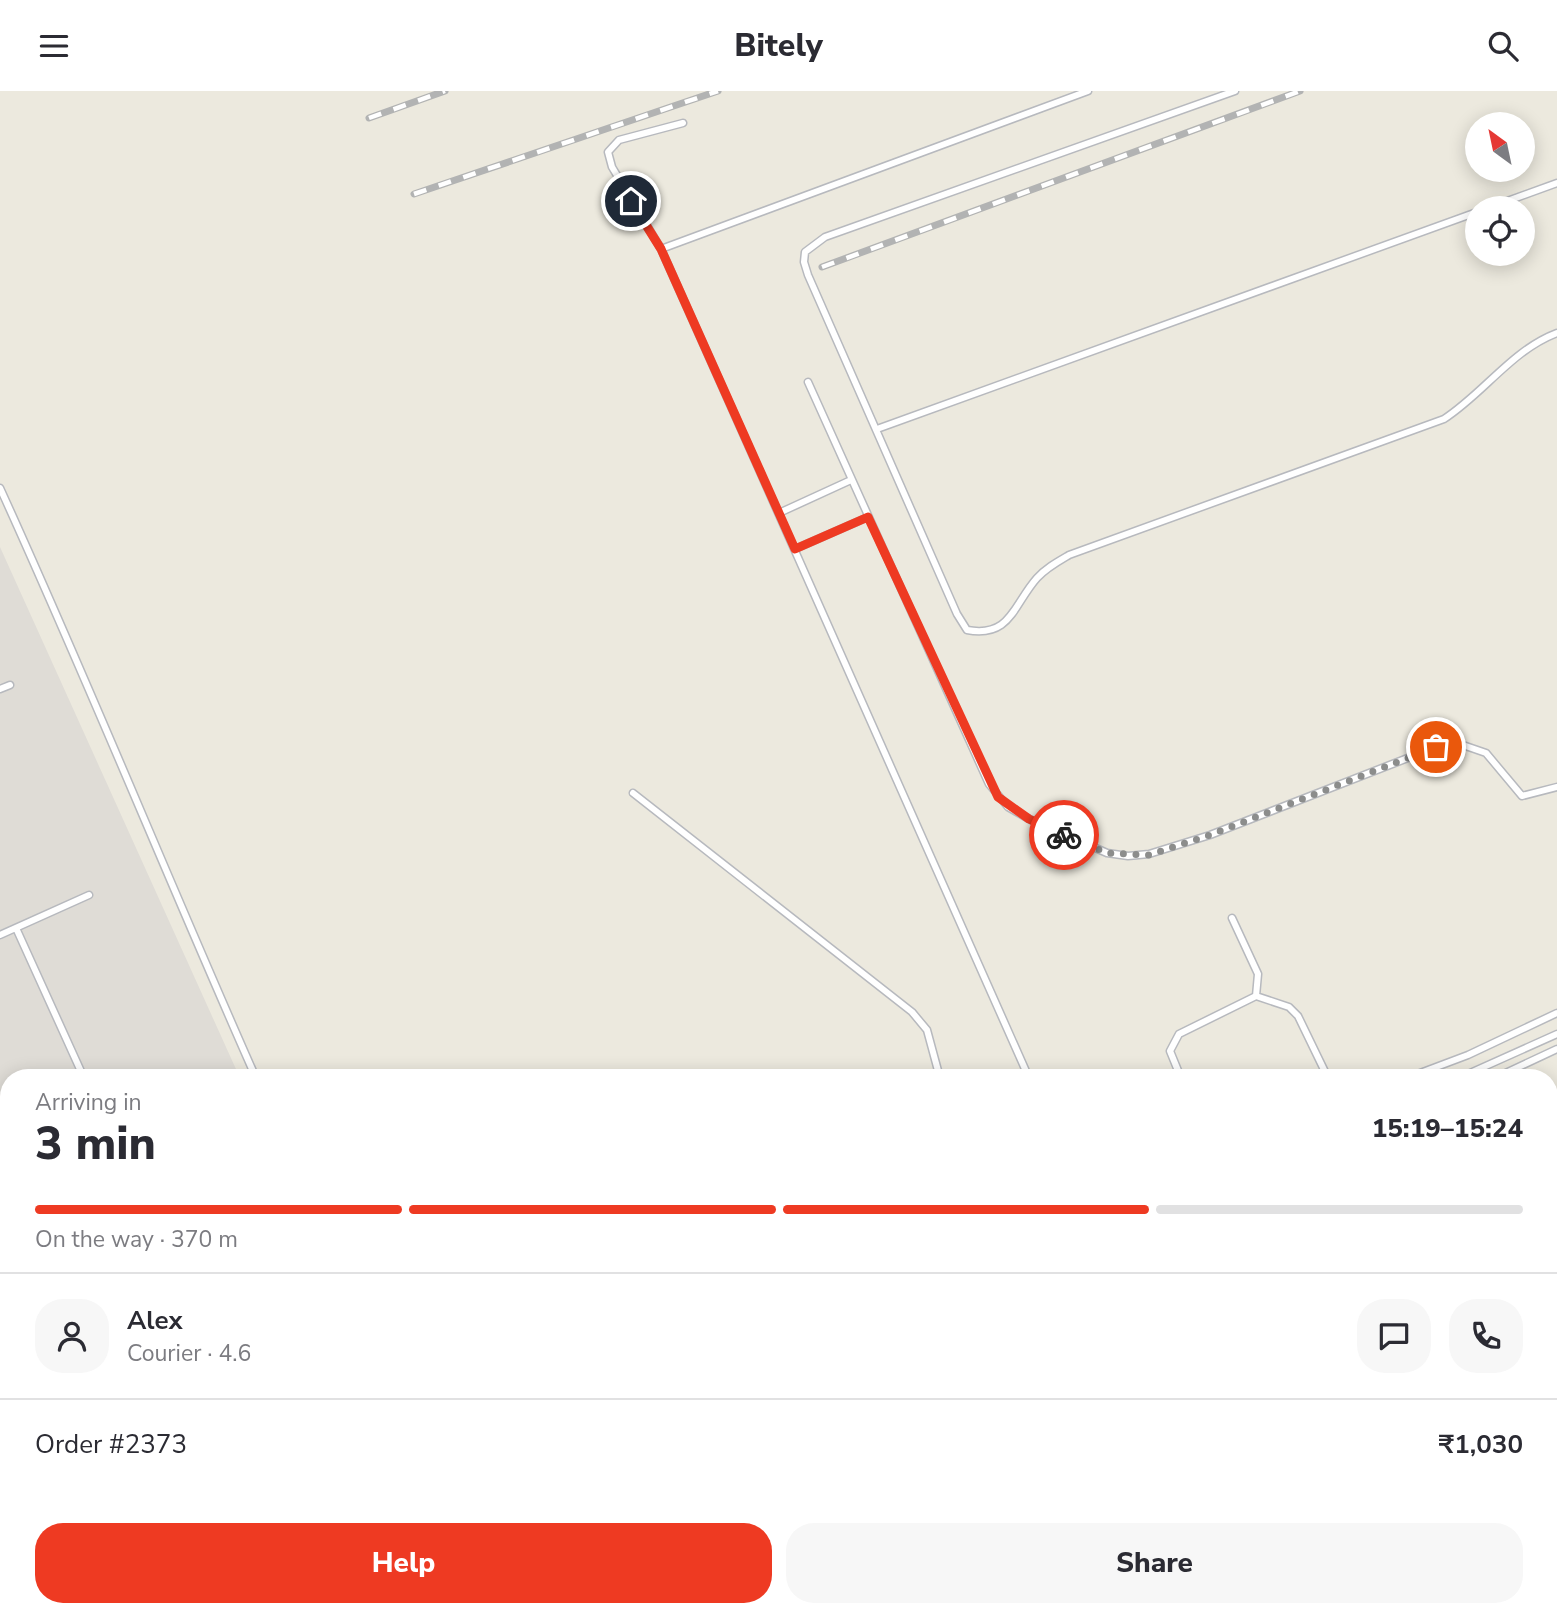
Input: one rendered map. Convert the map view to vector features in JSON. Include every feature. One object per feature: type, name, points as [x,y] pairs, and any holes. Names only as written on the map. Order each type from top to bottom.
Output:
[{"type":"lane","points":[[661,249],[1088,91]]},
{"type":"lane","points":[[1235,91],[812,244],[805,252],[804,262],[808,275],[957,614],[967,631],[983,633],[1003,626],[1037,578],[1052,565],[1444,419],[1473,398],[1517,356],[1557,333]]},
{"type":"lane","points":[[683,123],[619,140],[608,152],[612,167],[661,249],[1025,1069]]},
{"type":"lane","points":[[1521,196],[1557,183]]},
{"type":"lane","points":[[877,429],[1465,216]]},
{"type":"lane","points":[[808,382],[998,797],[1029,819],[1107,853],[1128,856],[1161,851],[1210,835],[1413,755],[1457,743],[1486,753],[1522,796],[1557,786]]},
{"type":"lane","points":[[779,513],[851,480]]},
{"type":"lane","points":[[0,488],[85,674],[159,858],[252,1069]]},
{"type":"lane","points":[[795,549],[868,517]]},
{"type":"lane","points":[[0,689],[10,685]]},
{"type":"lane","points":[[633,793],[912,1012],[927,1030],[938,1069]]},
{"type":"lane","points":[[0,935],[89,895]]},
{"type":"lane","points":[[1232,918],[1258,974],[1256,996]]},
{"type":"lane","points":[[16,928],[81,1069]]},
{"type":"lane","points":[[1177,1069],[1170,1051],[1179,1034],[1256,996],[1289,1007],[1298,1016],[1324,1069]]},
{"type":"lane","points":[[1431,1069],[1468,1055],[1557,1013]]},
{"type":"lane","points":[[1479,1069],[1557,1034]]},
{"type":"lane","points":[[1514,1069],[1557,1049]]},
{"type":"shaded area","points":[[0,547],[236,1069],[0,1069]]},
{"type":"railway","points":[[369,118],[445,91]]},
{"type":"railway","points":[[414,194],[718,91]]},
{"type":"railway","points":[[822,267],[1300,91]]},
{"type":"way so far","points":[[1064,835],[1107,853],[1149,855],[1210,835],[1436,747]]},
{"type":"route","points":[[631,201],[661,249],[795,549],[868,517],[989,783],[1008,807],[1064,835]]}]
